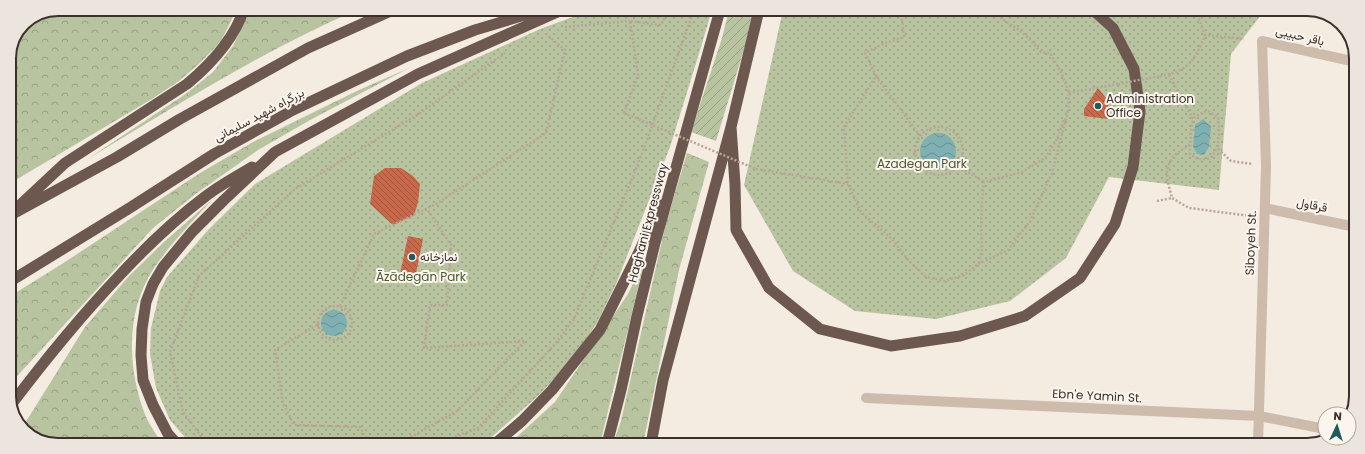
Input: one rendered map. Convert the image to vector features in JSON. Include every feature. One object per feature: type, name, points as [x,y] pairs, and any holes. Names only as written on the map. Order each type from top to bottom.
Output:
[{"type":"highway","points":[[16,208],[65,163],[122,127],[186,84],[205,69],[228,41],[240,16]]},
{"type":"highway","points":[[16,211],[117,157],[180,119],[308,48],[380,16]]},
{"type":"highway","name":"بزرگراه شهید سلیمانی","points":[[16,278],[214,154],[293,110],[407,56],[475,30],[521,16]]},
{"type":"highway","points":[[16,398],[44,360],[98,298],[167,227],[207,195],[275,152],[418,74],[548,16]]},
{"type":"highway","name":"Haghani Expressway","points":[[609,438],[622,390],[637,316],[674,171],[718,16]]},
{"type":"highway","points":[[652,438],[665,373],[731,128],[758,16]]},
{"type":"highway","points":[[731,128],[735,184],[736,230],[769,288],[820,329],[891,346],[960,336],[1025,316],[1080,278],[1115,224],[1134,167],[1140,111],[1134,69],[1113,28],[1100,16]]},
{"type":"highway","points":[[172,438],[153,405],[143,380],[141,355],[142,329],[146,302],[153,284],[163,267],[192,232],[275,152]]},
{"type":"highway","points":[[502,438],[522,421],[552,390],[600,330],[639,252],[674,171]]},
{"type":"street","name":"باقر حبیبی","points":[[1262,41],[1349,60]]},
{"type":"street","name":"Siboyeh St.","points":[[1258,438],[1266,166],[1262,41]]},
{"type":"street","name":"قرقاول","points":[[1264,213],[1349,226]]},
{"type":"street","name":"Ebn'e Yamin St.","points":[[866,398],[1259,416],[1317,427]]},
{"type":"path","points":[[563,27],[630,21],[661,25],[666,16]]},
{"type":"path","points":[[453,438],[478,428],[556,343],[574,319],[640,159],[692,16]]},
{"type":"path","points":[[902,16],[904,37],[883,44],[865,53],[876,76],[920,136]]},
{"type":"path","points":[[876,76],[844,127],[848,184],[861,212],[892,239],[909,261],[926,277],[944,280],[964,275],[978,264],[1008,250],[1030,221],[1052,174],[1068,111],[1069,93],[1061,72],[1050,53],[1041,52],[1022,32],[998,16]]},
{"type":"path","points":[[1069,93],[1169,74],[1187,66],[1198,52],[1204,35],[1198,16]]},
{"type":"path","points":[[630,21],[638,75],[624,113],[756,169],[848,184]]},
{"type":"path","points":[[340,306],[374,234],[436,204],[546,132],[565,50],[545,33]]},
{"type":"path","points":[[1204,35],[1244,39]]},
{"type":"path","points":[[202,438],[183,412],[170,352],[199,276],[295,189],[417,115],[508,52]]},
{"type":"path","points":[[1169,74],[1193,119],[1190,154],[1195,158],[1203,160],[1211,158],[1218,149],[1220,128],[1218,117],[1208,111],[1199,114],[1193,119]]},
{"type":"path","points":[[958,166],[984,182],[1022,172],[1045,158],[1056,141],[1068,111]]},
{"type":"path","points":[[934,127],[942,127],[955,132],[960,139],[963,152],[962,160],[958,166],[952,171],[937,175],[922,168],[916,155],[916,143],[920,136],[927,130],[934,127]]},
{"type":"path","points":[[1172,198],[1166,172],[1172,157],[1180,149],[1190,145]]},
{"type":"path","points":[[1218,149],[1231,161],[1266,166]]},
{"type":"path","points":[[978,264],[982,249],[981,227],[984,182]]},
{"type":"path","points":[[1158,201],[1172,198],[1189,208],[1264,213]]},
{"type":"path","points":[[409,438],[457,411],[525,341],[424,348],[430,305],[447,305],[451,245],[427,209]]},
{"type":"path","points":[[328,306],[340,306],[350,312],[352,318],[352,329],[344,338],[333,340],[327,339],[322,335],[317,325],[318,319],[323,310],[328,306]]},
{"type":"path","points":[[317,325],[275,350],[283,403],[294,425],[360,427],[366,438]]},
{"type":"green space","points":[[58,16],[234,16],[221,41],[200,63],[179,81],[152,99],[16,180],[16,58],[19,42],[28,28],[35,23],[42,19]]},
{"type":"green space","points":[[248,16],[344,16],[287,43],[219,80],[86,160],[187,93],[213,72],[233,46]]},
{"type":"green space","name":"Āzādegān Park","points":[[576,16],[710,16],[670,147],[616,284],[597,323],[574,357],[539,395],[491,438],[186,438],[170,420],[156,388],[150,354],[151,328],[160,291],[167,277],[209,229],[255,184],[422,83],[540,29]]},
{"type":"green space","points":[[728,16],[754,16],[716,141],[691,132],[722,38]]},
{"type":"green space","name":"Azadegan Park","points":[[782,16],[1260,16],[1231,54],[1219,190],[1109,177],[1066,258],[1010,301],[936,319],[855,311],[793,271],[744,185]]},
{"type":"green space","points":[[409,68],[312,119],[258,150],[197,193],[153,228],[16,377],[16,293],[200,173],[253,142],[359,90]]},
{"type":"green space","points":[[687,153],[709,162],[679,270],[644,438],[615,438],[621,421],[666,223]]},
{"type":"green space","points":[[213,199],[175,241],[154,268],[138,303],[132,341],[135,380],[146,417],[159,438],[58,438],[40,434],[28,426],[26,422],[85,327],[129,276],[164,242]]},
{"type":"green space","points":[[645,259],[601,438],[515,438],[555,402],[628,294]]},
{"type":"water","points":[[1203,119],[1211,126],[1209,147],[1204,155],[1197,154],[1193,147],[1195,125]]},
{"type":"water","points":[[942,133],[951,138],[955,144],[955,158],[951,164],[942,169],[934,169],[925,164],[921,158],[920,147],[925,138],[931,134]]},
{"type":"water","points":[[334,310],[343,314],[347,323],[343,332],[334,336],[325,332],[321,323],[325,314]]},
{"type":"building","name":"Administration Office","points":[[1098,88],[1109,102],[1108,119],[1084,116],[1084,109]]},
{"type":"building","points":[[385,168],[401,168],[413,176],[420,184],[418,203],[414,215],[393,225],[370,204],[374,176]]},
{"type":"building","name":"نمازخانه","points":[[408,236],[423,239],[415,278],[400,274]]},
{"type":"place","name":"Administration Office","points":[[1098,106]]},
{"type":"place","name":"نمازخانه","points":[[412,257]]}]
